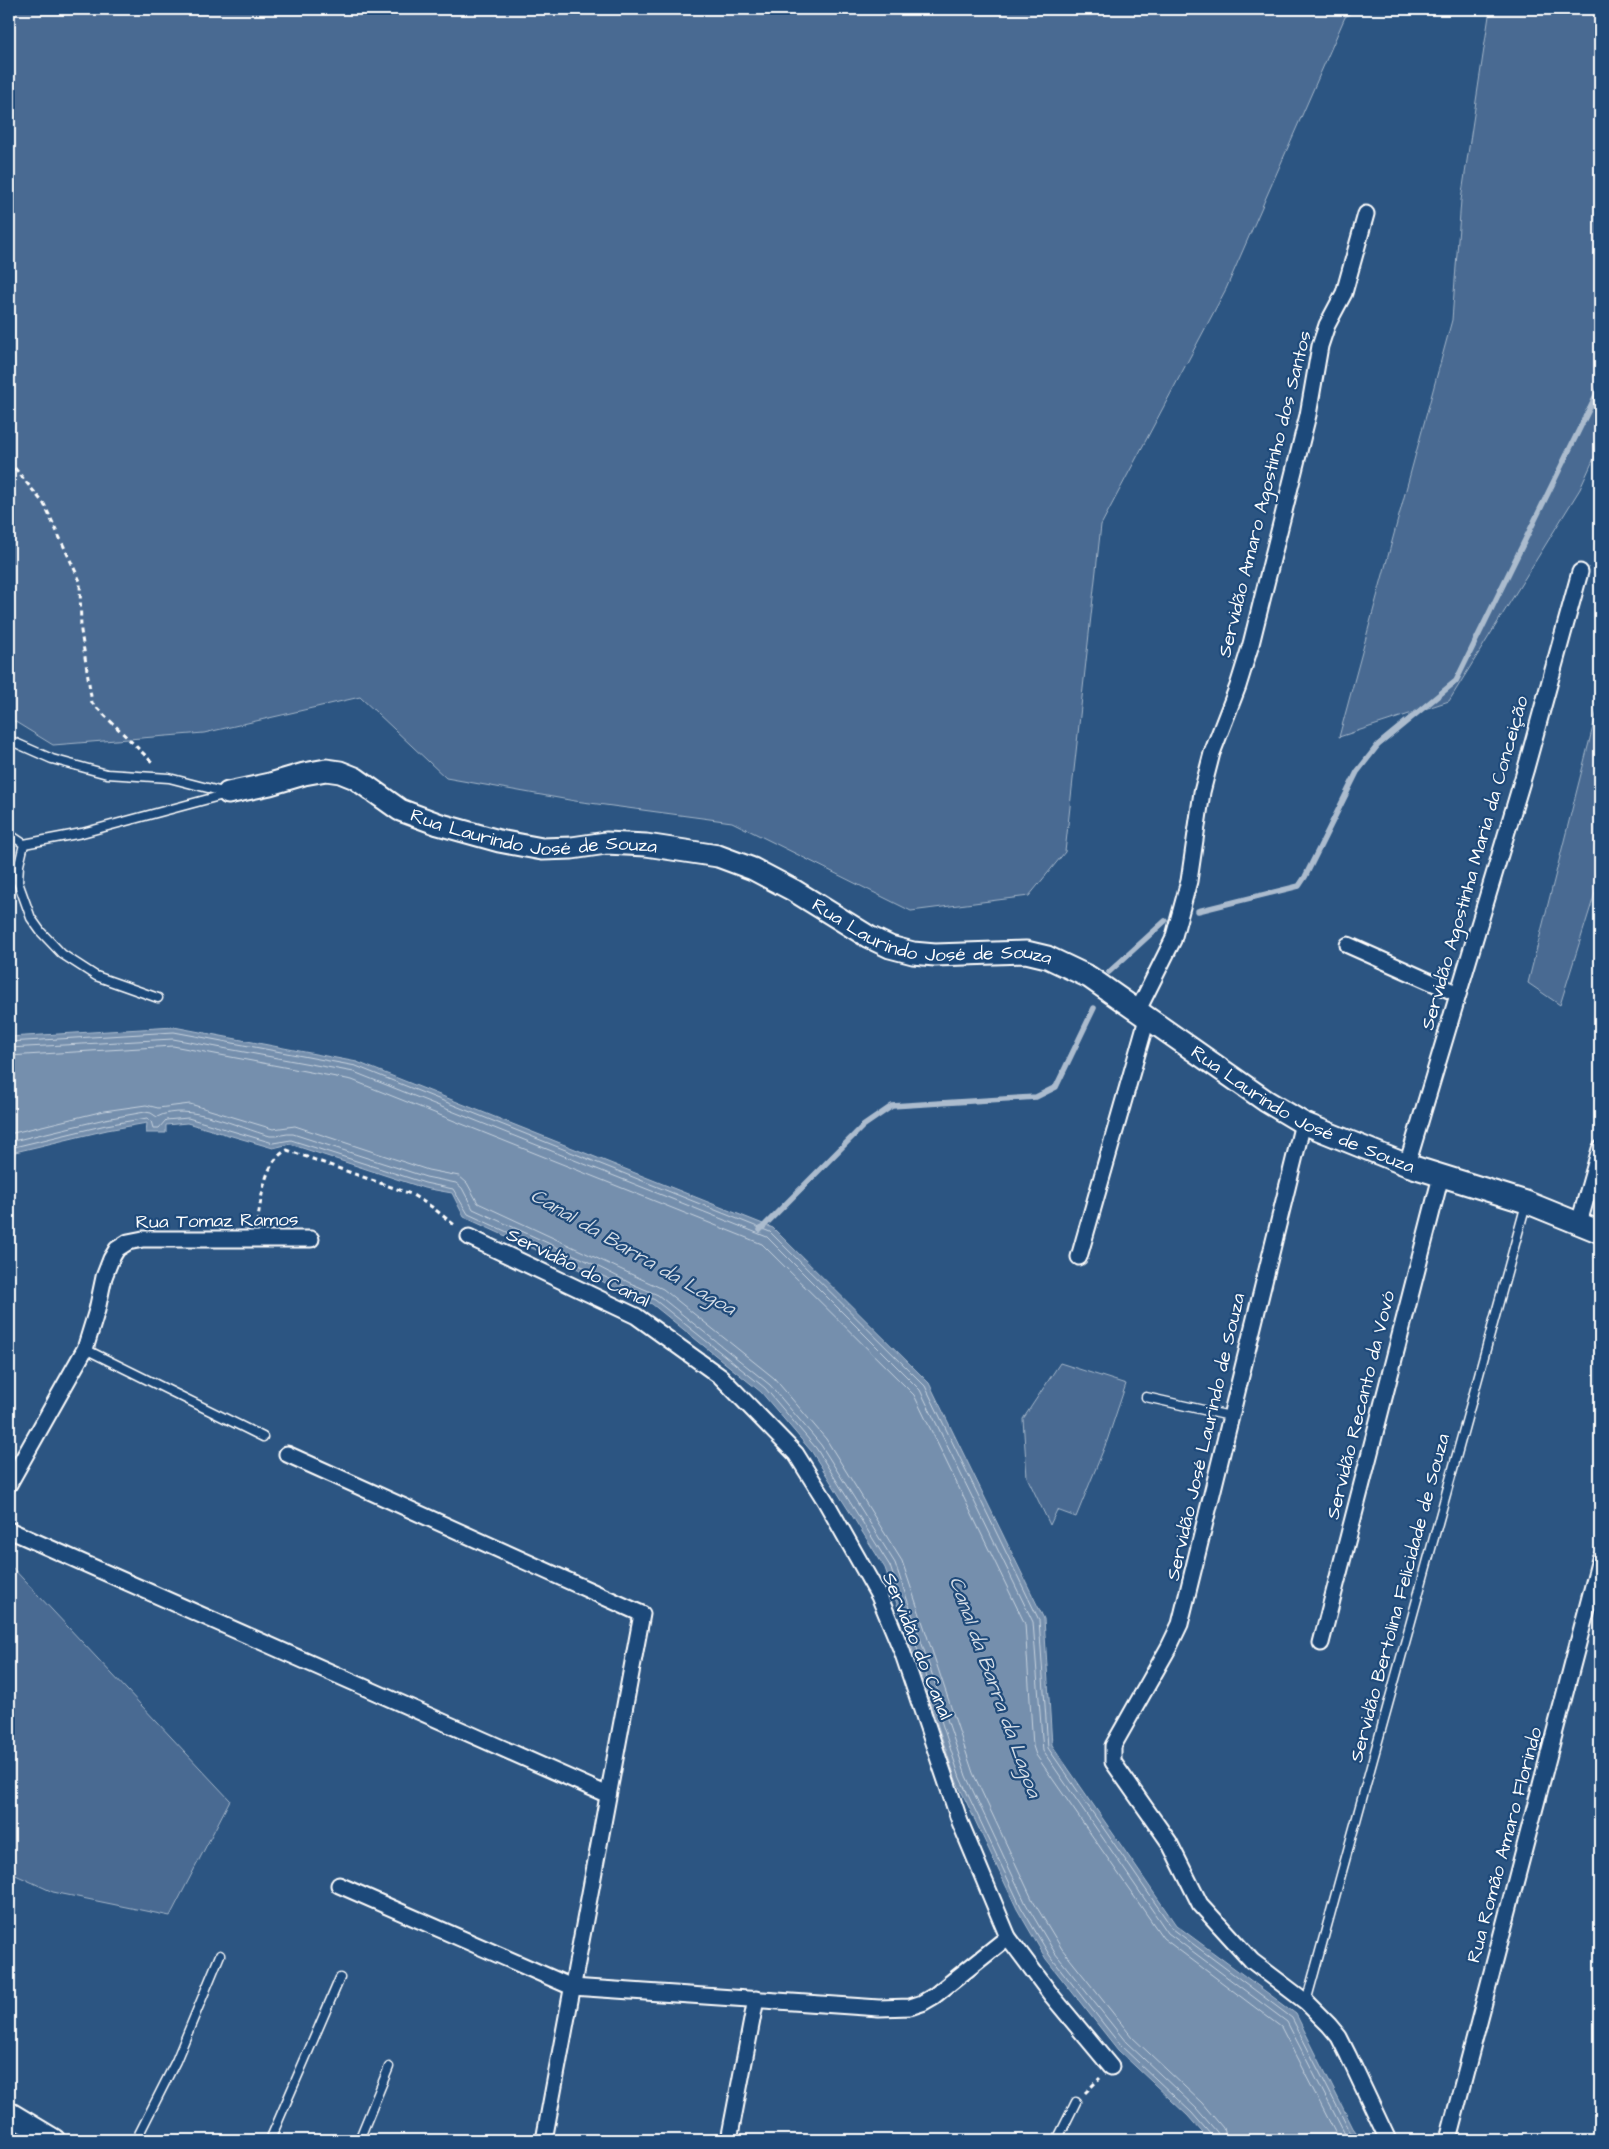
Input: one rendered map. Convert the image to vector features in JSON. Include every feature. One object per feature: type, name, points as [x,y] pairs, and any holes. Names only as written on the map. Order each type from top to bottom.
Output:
[{"type":"street","name":"Servidão Amaro Agostinho dos Santos","points":[[1079,1257],[1142,1015],[1173,940],[1189,881],[1202,792],[1212,754],[1238,686],[1251,644],[1308,414],[1320,346],[1326,325],[1344,293],[1366,214]]},
{"type":"street","name":"Servidão Agostinha Maria da Conceição","points":[[1407,1165],[1526,768],[1580,572]]},
{"type":"street","name":"Rua Laurindo José de Souza","points":[[228,794],[326,770],[355,778],[400,810],[438,824],[499,841],[542,849],[572,848],[606,843],[646,845],[718,856],[752,869],[793,890],[869,937],[890,947],[913,954],[1026,952],[1047,957],[1089,977],[1266,1101],[1303,1124],[1407,1165],[1526,1202],[1600,1232]]},
{"type":"street","points":[[1348,945],[1458,994]]},
{"type":"street","name":"Servidão José Laurindo de Souza","points":[[1303,1124],[1180,1624],[1113,1746],[1113,1762],[1169,1842],[1200,1904],[1252,1961],[1306,2002]]},
{"type":"street","points":[[1579,1223],[1600,1149]]},
{"type":"street","name":"Servidão Recanto da Vovó","points":[[1320,1643],[1441,1176]]},
{"type":"street","name":"Servidão do Canal","points":[[469,1237],[636,1316],[721,1377],[796,1454],[826,1502],[879,1596],[905,1660],[960,1822],[1008,1937],[1052,1996],[1110,2067]]},
{"type":"street","name":"Rua Tomaz Ramos","points":[[9,1484],[85,1349],[97,1310],[104,1277],[117,1249],[128,1242],[142,1239],[311,1239]]},
{"type":"street","points":[[287,1454],[642,1614],[544,2140]]},
{"type":"street","points":[[9,1530],[608,1795]]},
{"type":"street","name":"Rua Romão Amaro Florindo","points":[[1448,2140],[1600,1559]]},
{"type":"street","points":[[339,1885],[572,1987],[879,2008],[910,2007],[934,1996],[1008,1937]]},
{"type":"street","points":[[729,2140],[756,1999]]},
{"type":"street","points":[[1306,2002],[1339,2037],[1388,2140]]},
{"type":"street","points":[[9,2113],[54,2140]]},
{"type":"lane","points":[[9,740],[52,758],[107,774],[169,778],[228,794]]},
{"type":"lane","points":[[9,834],[24,844],[82,833],[228,794]]},
{"type":"lane","points":[[24,844],[19,864],[18,882],[31,918],[41,932],[62,954],[96,976],[158,998]]},
{"type":"lane","name":"Servidão Bertolina Felicidade de Souza","points":[[1306,2002],[1526,1202]]},
{"type":"lane","points":[[85,1349],[263,1437]]},
{"type":"lane","points":[[1146,1397],[1230,1416]]},
{"type":"lane","points":[[136,2140],[169,2076],[220,1955]]},
{"type":"lane","points":[[270,2140],[340,1978]]},
{"type":"lane","points":[[359,2140],[389,2067]]},
{"type":"lane","points":[[1057,2140],[1076,2102]]},
{"type":"path","points":[[9,461],[44,504],[80,581],[81,631],[92,703],[169,778]]},
{"type":"path","points":[[253,1239],[270,1166],[278,1154],[287,1150],[411,1194],[432,1207],[469,1237]]},
{"type":"path","points":[[1076,2102],[1110,2067]]},
{"type":"shaded area","points":[[9,9],[1357,9],[1345,17],[1226,289],[1101,525],[1065,852],[1029,896],[911,911],[732,822],[575,801],[446,778],[360,697],[204,733],[53,745],[9,718]]},
{"type":"shaded area","points":[[1490,9],[1600,9],[1600,445],[1580,489],[1449,701],[1339,737],[1452,320],[1461,200]]},
{"type":"shaded area","points":[[1600,699],[1600,877],[1560,1005],[1528,983]]},
{"type":"shaded area","points":[[1060,1363],[1126,1384],[1107,1441],[1076,1517],[1057,1510],[1050,1525],[1027,1477],[1023,1419]]},
{"type":"shaded area","points":[[9,1564],[230,1800],[170,1916],[53,1892],[9,1872]]},
{"type":"water","name":"Canal da Barra da Lagoa","points":[[174,1027],[357,1062],[773,1228],[929,1383],[1044,1619],[1052,1745],[1176,1925],[1296,2014],[1353,2128],[1362,2140],[1209,2140],[1188,2116],[1118,2050],[1046,1959],[1017,1909],[956,1780],[885,1568],[812,1452],[761,1392],[652,1304],[464,1217],[452,1193],[424,1188],[290,1144],[273,1148],[187,1123],[166,1125],[166,1133],[146,1133],[147,1123],[107,1130],[15,1152],[9,1167],[9,1037]]},
{"type":"waterway","points":[[1198,911],[1299,886],[1357,772],[1378,745],[1456,681],[1600,387]]},
{"type":"waterway","points":[[1109,972],[1165,921]]},
{"type":"waterway","points":[[760,1230],[863,1126],[892,1106],[1036,1097],[1056,1087],[1094,1008]]}]
